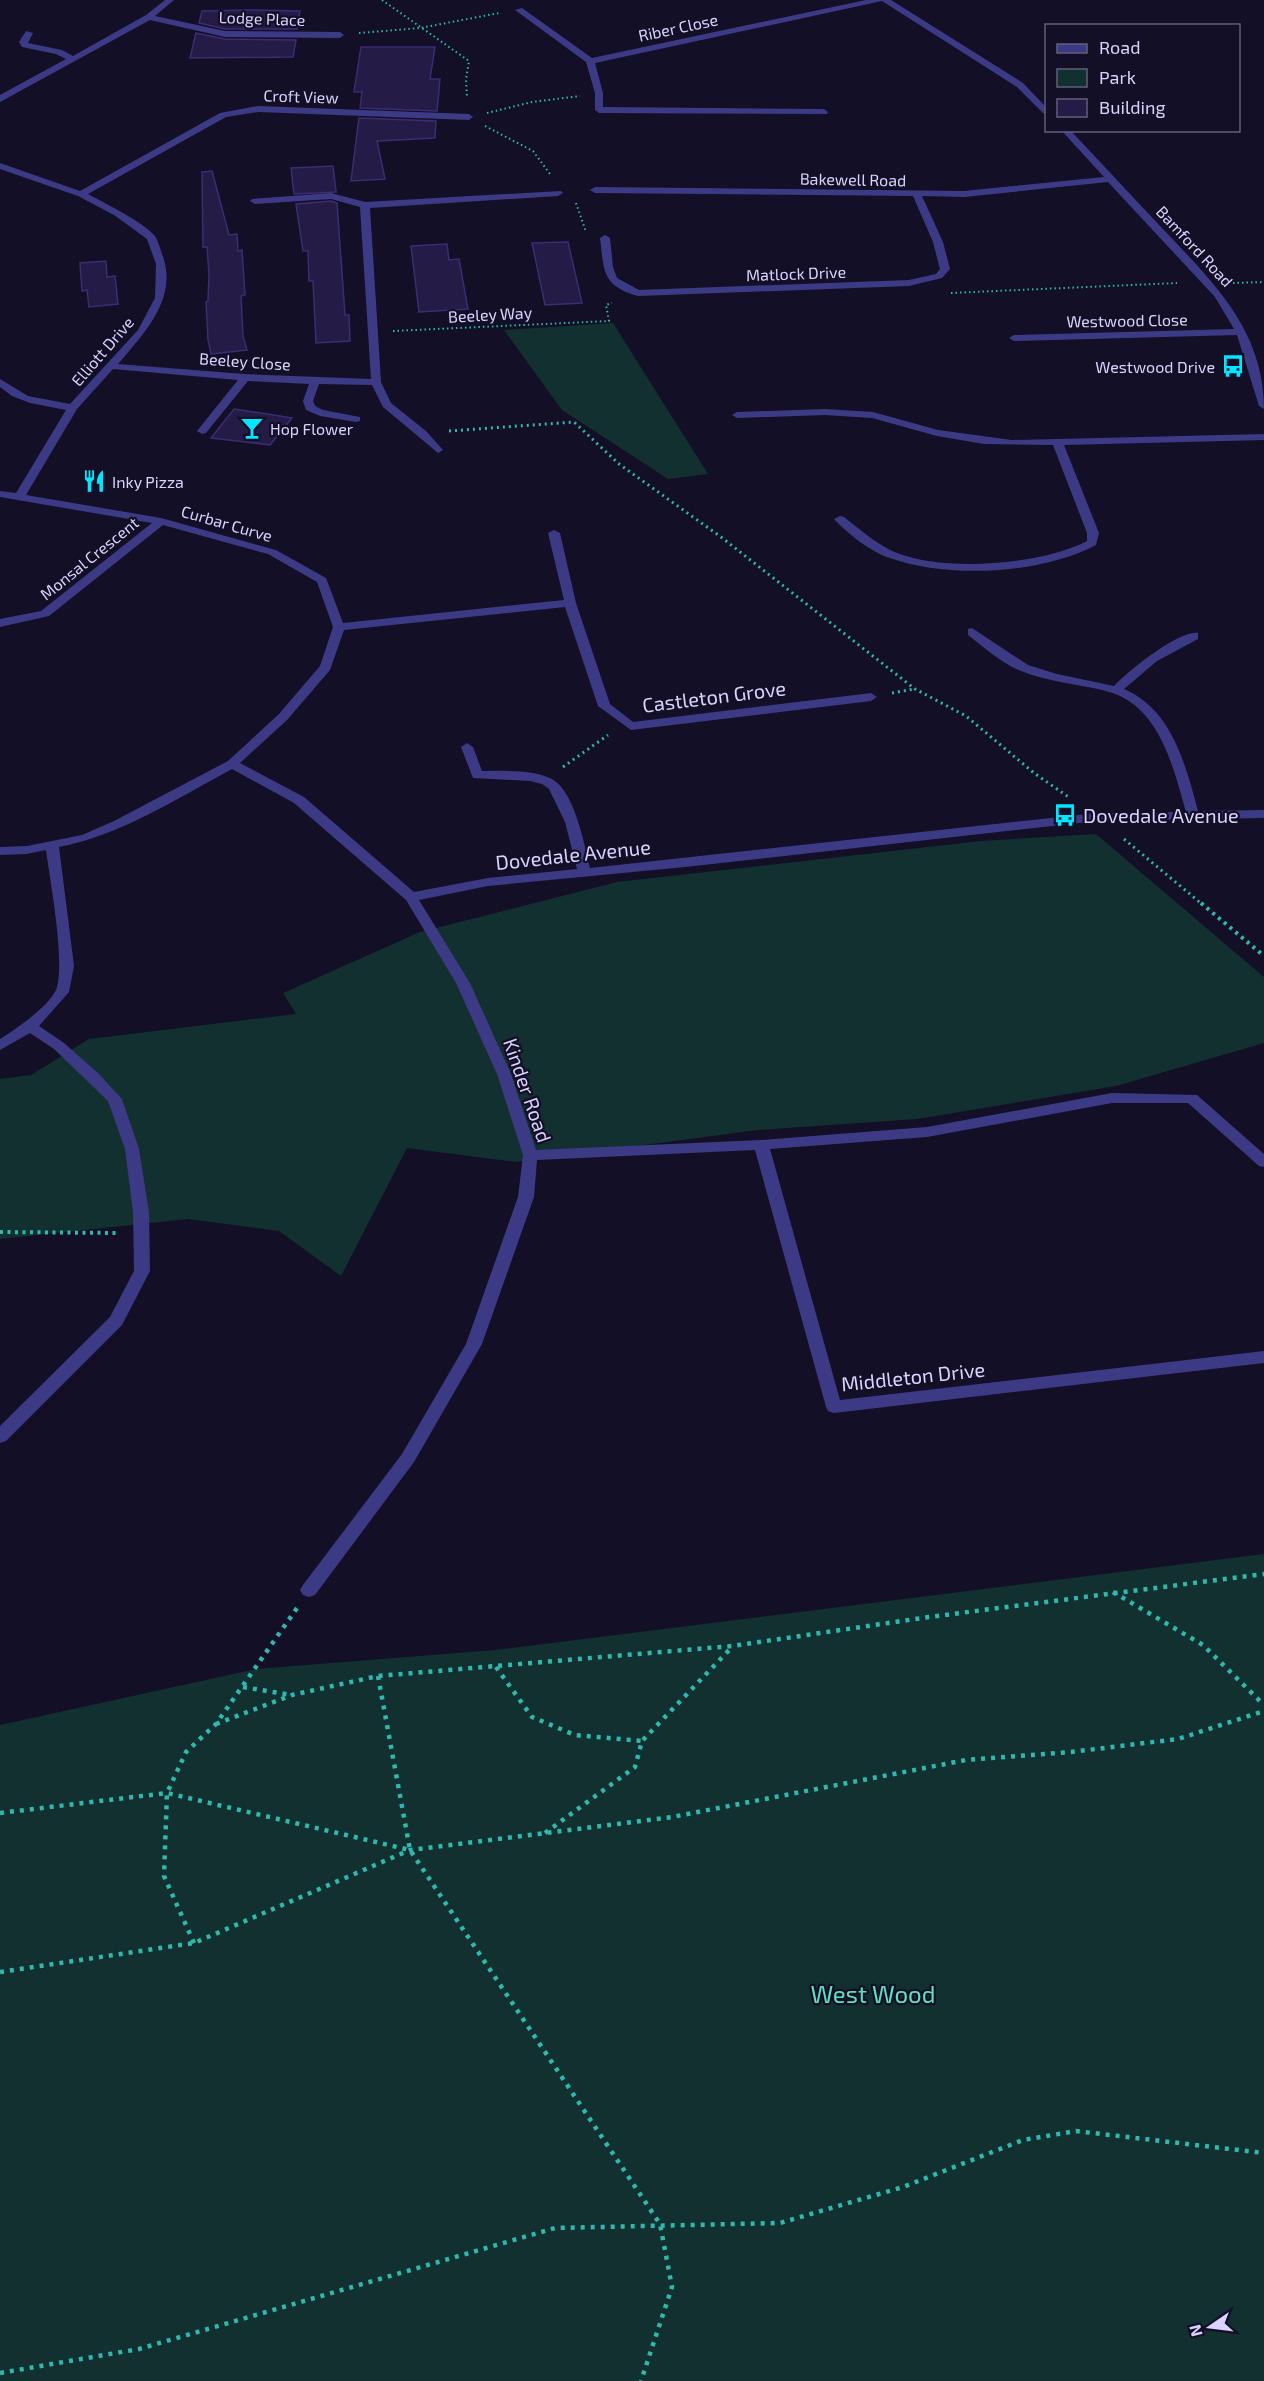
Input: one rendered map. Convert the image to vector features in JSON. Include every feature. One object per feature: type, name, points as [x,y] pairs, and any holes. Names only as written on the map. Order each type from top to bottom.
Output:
[{"type":"street","points":[[0,99],[149,17],[170,0]]},
{"type":"street","name":"Riber Close","points":[[590,61],[878,0]]},
{"type":"street","points":[[885,0],[1020,85],[1045,109]]},
{"type":"street","points":[[522,12],[541,11]]},
{"type":"street","points":[[522,12],[590,61],[599,93],[599,110],[824,112]]},
{"type":"street","name":"Lodge Place","points":[[149,17],[225,34],[340,35]]},
{"type":"street","points":[[29,33],[23,42],[25,45],[59,52],[73,59]]},
{"type":"street","name":"Croft View","points":[[81,194],[223,115],[258,109],[469,117]]},
{"type":"street","name":"Bamford Road","points":[[1067,132],[1232,313],[1242,332],[1264,406]]},
{"type":"street","name":"Elliott Drive","points":[[0,165],[81,194],[117,213],[151,238],[161,264],[160,298],[142,331],[73,406],[20,496]]},
{"type":"street","name":"Bakewell Road","points":[[595,190],[917,195],[1004,191],[1110,179]]},
{"type":"street","points":[[255,201],[331,196],[365,205],[558,193]]},
{"type":"street","name":"Matlock Drive","points":[[605,238],[611,279],[624,289],[638,293],[909,283],[939,276],[945,269],[939,242],[917,195]]},
{"type":"street","points":[[365,205],[376,382],[387,405],[422,433],[438,450]]},
{"type":"street","name":"Westwood Close","points":[[1014,338],[1242,332]]},
{"type":"street","name":"Beeley Close","points":[[112,366],[245,378],[315,382],[376,382]]},
{"type":"street","points":[[202,431],[245,378]]},
{"type":"street","points":[[0,382],[12,394],[25,400],[73,406]]},
{"type":"street","points":[[315,382],[308,401],[310,408],[320,413],[356,419]]},
{"type":"street","points":[[737,415],[825,412],[873,415],[937,433],[973,440],[1012,443],[1264,437]]},
{"type":"street","points":[[840,519],[885,551],[918,563],[972,566],[1063,557],[1082,551],[1092,543],[1093,533],[1057,442]]},
{"type":"street","name":"Curbar Curve","points":[[0,494],[161,521],[272,552],[322,580],[339,627]]},
{"type":"street","name":"Monsal Crescent","points":[[0,623],[45,614],[161,521]]},
{"type":"street","name":"Castleton Grove","points":[[554,533],[570,603],[604,706],[631,726],[871,697]]},
{"type":"street","points":[[0,851],[52,847],[86,838],[119,824],[232,764],[283,717],[326,667],[339,627],[570,603]]},
{"type":"street","points":[[972,632],[1023,668],[1048,676],[1117,690],[1145,708],[1165,733],[1178,758],[1193,815]]},
{"type":"street","points":[[1117,690],[1133,671],[1158,654],[1194,636]]},
{"type":"street","points":[[467,747],[477,775],[498,775],[544,781],[561,794],[585,873]]},
{"type":"street","name":"Kinder Road","points":[[232,764],[299,800],[411,897],[463,983],[504,1074],[530,1155],[526,1197],[474,1344],[408,1458],[309,1590]]},
{"type":"street","points":[[1097,817],[1264,814]]},
{"type":"street","name":"Dovedale Avenue","points":[[411,897],[488,882],[1097,817]]},
{"type":"street","points":[[0,1045],[30,1027],[62,992],[68,966],[52,847]]},
{"type":"street","points":[[0,1437],[116,1321],[142,1271],[141,1212],[132,1149],[115,1099],[59,1046],[30,1027]]},
{"type":"street","points":[[530,1155],[761,1145],[927,1132],[1112,1098],[1192,1098],[1264,1162]]},
{"type":"street","name":"Middleton Drive","points":[[761,1145],[834,1407],[1264,1357]]},
{"type":"path","points":[[382,0],[469,61],[466,79],[469,117]]},
{"type":"path","points":[[340,35],[420,28],[522,12]]},
{"type":"path","points":[[469,117],[532,102],[599,93]]},
{"type":"path","points":[[469,117],[533,151],[551,176]]},
{"type":"path","points":[[576,203],[588,236],[605,238]]},
{"type":"path","points":[[948,293],[1160,283],[1207,283]]},
{"type":"path","name":"Beeley Way","points":[[373,332],[609,321]]},
{"type":"path","points":[[422,433],[574,422],[619,464],[721,537],[915,689],[966,716],[1034,773],[1097,817],[1264,956]]},
{"type":"path","points":[[544,781],[594,747],[624,720]]},
{"type":"path","points":[[0,1232],[141,1233]]},
{"type":"path","points":[[216,1724],[292,1695],[378,1676],[732,1646],[1113,1592],[1264,1574]]},
{"type":"path","points":[[194,1942],[164,1876],[167,1793],[186,1752],[216,1724],[309,1590]]},
{"type":"path","points":[[1113,1592],[1203,1645],[1264,1706]]},
{"type":"path","points":[[544,1834],[634,1767],[642,1741],[732,1646]]},
{"type":"path","points":[[495,1667],[532,1717],[575,1735],[642,1741]]},
{"type":"path","points":[[378,1676],[410,1850],[660,2224],[672,2287],[641,2381]]},
{"type":"path","points":[[243,1687],[292,1695]]},
{"type":"path","points":[[0,1972],[194,1942],[410,1850],[672,1817],[966,1760],[1071,1752],[1178,1739],[1264,1712]]},
{"type":"path","points":[[0,1813],[167,1793],[410,1850]]},
{"type":"path","points":[[0,2373],[138,2349],[555,2228],[780,2223],[903,2187],[1023,2140],[1076,2131],[1264,2153]]},
{"type":"green space","points":[[613,323],[708,474],[668,479],[562,410],[504,330]]},
{"type":"green space","points":[[1096,834],[1264,977],[1264,1043],[1116,1086],[917,1119],[758,1130],[515,1162],[407,1148],[341,1276],[279,1231],[188,1219],[0,1239],[0,1079],[31,1075],[89,1039],[296,1014],[283,993],[420,932],[617,882],[981,841]]},
{"type":"green space","name":"West Wood","points":[[1264,1554],[1264,2381],[0,2381],[0,1725],[256,1669],[495,1650]]},
{"type":"building","points":[[202,11],[300,11],[297,29],[225,29],[199,23]]},
{"type":"building","points":[[196,33],[225,39],[296,40],[293,57],[190,58]]},
{"type":"building","points":[[361,47],[435,47],[430,79],[440,79],[437,111],[360,108],[362,92],[354,92]]},
{"type":"building","points":[[359,118],[436,121],[435,138],[377,141],[385,179],[351,181]]},
{"type":"building","points":[[333,166],[336,192],[294,194],[291,168]]},
{"type":"building","points":[[212,171],[229,235],[237,234],[238,251],[242,250],[245,295],[241,296],[243,336],[247,350],[211,354],[206,302],[208,301],[209,274],[207,247],[203,247],[202,172]]},
{"type":"building","points":[[331,201],[337,203],[345,315],[349,315],[350,341],[316,343],[313,281],[309,281],[308,251],[303,251],[296,204]]},
{"type":"building","points":[[568,242],[582,303],[545,305],[532,243]]},
{"type":"building","points":[[447,244],[449,260],[459,259],[468,309],[419,312],[411,246]]},
{"type":"building","points":[[106,261],[107,277],[115,276],[118,304],[89,307],[87,290],[82,291],[80,263]]},
{"type":"building","name":"Hop Flower","points":[[234,409],[292,418],[270,445],[211,438]]},
{"type":"place","name":"Westwood Drive","points":[[1233,366]]},
{"type":"place","name":"Hop Flower","points":[[252,428]]},
{"type":"place","name":"Inky Pizza","points":[[94,481]]},
{"type":"place","name":"Dovedale Avenue","points":[[1065,815]]}]
